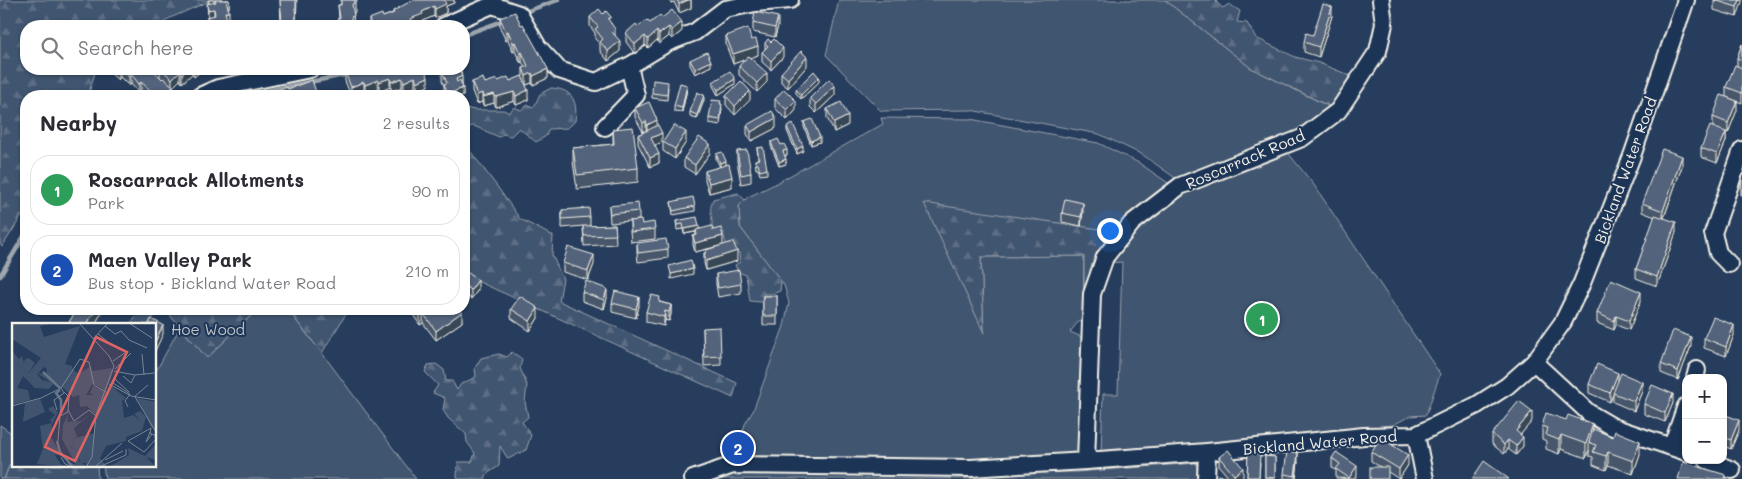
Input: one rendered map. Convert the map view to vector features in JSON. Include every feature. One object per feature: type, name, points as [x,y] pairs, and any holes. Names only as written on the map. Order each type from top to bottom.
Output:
[{"type":"street","points":[[458,20],[492,5],[520,14],[538,47],[559,70],[596,82],[629,66],[669,42],[695,32],[725,9],[756,3],[790,0]]},
{"type":"street","name":"Roscarrack Road","points":[[1086,461],[1092,294],[1105,257],[1132,223],[1180,186],[1302,138],[1338,110],[1378,52],[1384,24],[1380,0]]},
{"type":"street","name":"Bickland Water Road","points":[[693,479],[733,465],[845,468],[970,468],[1207,452],[1364,436],[1416,434],[1477,405],[1507,386],[1534,362],[1563,322],[1582,283],[1632,156],[1686,0]]},
{"type":"street","points":[[605,127],[636,95],[629,66]]},
{"type":"street","points":[[214,90],[281,75]]},
{"type":"street","points":[[1728,264],[1718,253],[1714,233],[1742,150]]},
{"type":"street","points":[[1534,362],[1589,413],[1613,427],[1679,449],[1684,419]]},
{"type":"street","points":[[1416,434],[1425,479]]},
{"type":"street","points":[[1206,479],[1207,452]]},
{"type":"street","points":[[1717,464],[1732,470]]},
{"type":"green space","points":[[0,0],[212,0],[167,20],[20,20],[20,75],[94,75],[90,90],[20,90],[20,218],[2,247],[0,243]]},
{"type":"green space","points":[[839,0],[1165,0],[1251,68],[1332,108],[1298,133],[1178,180],[1143,155],[1099,134],[970,110],[881,111],[826,55]]},
{"type":"green space","points":[[1165,0],[1216,0],[1223,8],[1229,4],[1240,11],[1237,22],[1247,23],[1256,38],[1295,57],[1319,63],[1356,78],[1335,109],[1251,68]]},
{"type":"green space","points":[[551,88],[569,94],[575,102],[575,121],[568,128],[549,129],[546,136],[536,142],[519,128],[511,136],[503,134],[499,137],[474,126],[470,126],[470,109],[504,110],[509,113],[514,107],[521,110],[528,105],[534,107],[540,94]]},
{"type":"green space","points":[[881,118],[970,119],[1098,143],[1139,163],[1174,187],[1119,232],[925,204],[984,332],[981,257],[1084,256],[1083,316],[1070,332],[1086,339],[1083,457],[969,465],[734,464],[745,424],[753,411],[784,326],[789,303],[784,285],[740,227],[739,206],[748,197],[883,124]]},
{"type":"green space","points":[[1285,149],[1314,185],[1440,374],[1426,415],[1410,416],[1393,425],[1101,454],[1103,394],[1118,394],[1122,262],[1107,263],[1135,228],[1183,190]]},
{"type":"green space","points":[[470,151],[520,219],[553,236],[552,255],[563,279],[559,301],[737,383],[733,398],[470,278]]},
{"type":"green space","points":[[738,193],[745,200],[739,206],[740,227],[781,281],[780,291],[764,294],[761,302],[750,301],[746,275],[738,272],[735,265],[740,262],[739,253],[734,249],[727,248],[723,232],[711,231],[711,204],[713,199]]},
{"type":"green space","points":[[924,203],[1119,232],[1084,301],[1084,256],[981,257],[984,333]]},
{"type":"green space","name":"Hoe Wood","points":[[138,315],[155,315],[149,323],[131,323]]},
{"type":"green space","name":"Hoe Wood","points":[[169,315],[252,315],[207,358]]},
{"type":"green space","points":[[252,315],[292,315],[416,479],[105,479],[103,466],[156,466],[156,371],[180,327],[207,358]]},
{"type":"green space","name":"Hoe Wood","points":[[292,315],[345,315],[322,353]]},
{"type":"green space","points":[[512,352],[522,359],[520,368],[527,385],[525,402],[528,417],[522,422],[531,435],[526,450],[508,459],[500,446],[499,466],[487,474],[485,479],[458,479],[458,462],[472,462],[475,453],[467,442],[466,434],[448,418],[443,410],[445,398],[433,393],[438,385],[425,372],[428,365],[436,364],[444,370],[446,381],[452,381],[457,390],[461,384],[476,377],[475,368],[481,358],[499,354],[507,357]]},
{"type":"green space","points":[[0,425],[12,434],[12,463],[4,479],[0,479]]},
{"type":"green space","points":[[12,463],[12,466],[97,466],[98,479],[4,479]]},
{"type":"green space","points":[[1197,463],[1197,479],[693,479],[733,465],[1011,473],[1076,472]]},
{"type":"building","points":[[215,0],[226,0],[229,12],[225,12],[227,20],[208,20],[207,17],[215,15],[214,9],[208,10],[207,4],[216,2]]},
{"type":"building","points":[[280,0],[296,0],[296,20],[282,20]]},
{"type":"building","points":[[341,0],[354,0],[355,3],[352,4],[354,16],[351,17],[351,20],[338,20],[338,18],[340,18],[338,5],[341,5]]},
{"type":"building","points":[[413,0],[444,0],[446,4],[435,9],[434,6],[410,20],[369,19],[382,14],[383,17],[394,13],[393,11]]},
{"type":"building","points":[[677,0],[688,0],[679,4]]},
{"type":"building","points":[[1714,0],[1740,0],[1737,7]]},
{"type":"building","points":[[1323,4],[1332,7],[1319,47],[1304,42],[1306,33],[1313,35]]},
{"type":"building","points":[[599,9],[603,14],[606,11],[611,17],[608,19],[615,29],[612,32],[620,41],[608,51],[600,42],[603,39],[595,29],[598,27],[590,17]]},
{"type":"building","points":[[672,10],[682,22],[672,30],[669,27],[659,34],[657,31],[648,39],[645,36],[635,44],[626,33],[636,24],[638,27],[647,20],[650,23],[660,15],[662,18]]},
{"type":"building","points":[[515,12],[548,69],[533,76],[532,73],[526,76],[523,68],[528,66],[522,52],[520,53],[515,42],[513,43],[500,18]]},
{"type":"building","points":[[755,12],[778,17],[775,28],[753,23]]},
{"type":"building","points":[[748,28],[751,40],[756,39],[758,46],[733,54],[726,36]]},
{"type":"building","points":[[768,39],[771,42],[774,39],[783,48],[771,61],[762,52],[768,46],[765,43]]},
{"type":"building","points":[[1742,44],[1742,60],[1737,58]]},
{"type":"building","points":[[801,51],[807,57],[788,79],[781,73]]},
{"type":"building","points":[[707,52],[711,61],[695,69],[690,60]]},
{"type":"building","points":[[748,56],[767,73],[757,83],[739,66]]},
{"type":"building","points":[[1735,65],[1742,68],[1742,93],[1726,87]]},
{"type":"building","points":[[730,71],[735,79],[718,90],[713,82]]},
{"type":"building","points":[[814,71],[819,77],[801,95],[796,89]]},
{"type":"building","points":[[132,75],[158,75],[173,86],[169,90],[150,90],[141,82],[139,84]]},
{"type":"building","points":[[168,75],[176,75],[172,79]]},
{"type":"building","points":[[346,75],[427,75],[428,77],[417,82],[415,77],[404,82],[402,78],[391,82],[390,78],[365,85],[364,82],[351,87]]},
{"type":"building","points":[[444,75],[462,75],[456,79],[457,82],[460,80],[463,88],[446,90],[444,84],[447,83]]},
{"type":"building","points":[[522,76],[528,90],[516,96],[514,92],[496,97],[494,94],[483,97],[482,93],[477,95],[472,82],[483,78],[485,83],[508,77],[510,81]]},
{"type":"building","points":[[829,79],[835,86],[816,104],[810,98]]},
{"type":"building","points":[[312,80],[315,90],[279,90],[287,87],[288,89]]},
{"type":"building","points":[[653,80],[668,82],[667,95],[652,93]]},
{"type":"building","points":[[741,81],[750,91],[735,106],[726,96]]},
{"type":"building","points":[[680,83],[687,85],[682,108],[674,106]]},
{"type":"building","points":[[784,89],[796,101],[787,110],[775,99]]},
{"type":"building","points":[[697,92],[704,95],[697,115],[690,112]]},
{"type":"building","points":[[1721,95],[1737,101],[1728,123],[1713,117]]},
{"type":"building","points":[[712,100],[721,101],[720,120],[709,118]]},
{"type":"building","points":[[649,102],[657,120],[647,125],[646,121],[643,123],[635,108]]},
{"type":"building","points":[[841,102],[848,116],[834,123],[827,109]]},
{"type":"building","points":[[772,111],[776,118],[751,132],[747,125]]},
{"type":"building","points":[[812,119],[820,137],[811,141],[804,122]]},
{"type":"building","points":[[793,124],[803,146],[797,149],[787,127]]},
{"type":"building","points":[[658,125],[662,133],[651,138],[659,154],[650,158],[638,135]]},
{"type":"building","points":[[674,125],[686,132],[675,149],[663,142]]},
{"type":"building","points":[[1710,126],[1726,132],[1717,154],[1701,148]]},
{"type":"building","points":[[633,127],[638,168],[577,175],[573,148],[614,144],[613,129]]},
{"type":"building","points":[[699,137],[710,144],[695,165],[684,158]]},
{"type":"building","points":[[778,139],[787,150],[783,151],[786,159],[779,162],[771,142]]},
{"type":"building","points":[[763,147],[767,169],[760,171],[755,160],[759,159],[757,148]]},
{"type":"building","points":[[1662,149],[1682,156],[1663,211],[1642,203]]},
{"type":"building","points":[[747,150],[751,173],[741,175],[737,151]]},
{"type":"building","points":[[722,152],[726,161],[720,163],[716,154]]},
{"type":"building","points":[[729,164],[732,177],[709,183],[705,171]]},
{"type":"building","points":[[693,197],[695,206],[673,211],[671,202]]},
{"type":"building","points":[[1065,199],[1083,203],[1081,217],[1062,213]]},
{"type":"building","points":[[638,203],[639,211],[610,214],[609,206]]},
{"type":"building","points":[[589,208],[590,217],[562,219],[562,210]]},
{"type":"building","points":[[1655,215],[1676,222],[1657,277],[1636,269]]},
{"type":"building","points":[[697,217],[699,226],[684,229],[683,224],[677,225],[676,221]]},
{"type":"building","points":[[641,220],[642,224],[654,222],[655,229],[631,232],[630,221]]},
{"type":"building","points":[[615,225],[616,235],[584,236],[583,226]]},
{"type":"building","points":[[712,226],[713,230],[721,228],[723,236],[695,243],[693,236],[697,235],[696,230]]},
{"type":"building","points":[[666,239],[668,249],[638,253],[637,243]]},
{"type":"building","points":[[733,242],[737,251],[706,261],[704,253],[706,253],[706,250]]},
{"type":"building","points":[[568,247],[594,255],[588,271],[563,263]]},
{"type":"building","points":[[691,260],[693,269],[671,274],[669,266]]},
{"type":"building","points":[[739,270],[741,284],[718,288],[716,274]]},
{"type":"building","points":[[470,274],[478,280],[470,289]]},
{"type":"building","points":[[1611,279],[1641,292],[1629,321],[1616,316],[1614,321],[1597,313]]},
{"type":"building","points":[[586,281],[607,289],[604,300],[582,292]]},
{"type":"building","points":[[615,291],[639,297],[636,309],[612,303]]},
{"type":"building","points":[[651,295],[660,297],[659,302],[671,305],[669,312],[665,311],[664,317],[646,312]]},
{"type":"building","points":[[520,296],[538,308],[530,321],[511,309]]},
{"type":"building","points":[[763,296],[777,296],[777,316],[763,316]]},
{"type":"building","points":[[73,315],[92,315],[88,323],[69,322]]},
{"type":"building","points":[[424,315],[458,315],[436,331]]},
{"type":"building","points":[[1713,317],[1734,325],[1726,347],[1704,338]]},
{"type":"building","points":[[151,319],[163,325],[156,340],[156,323],[149,323]]},
{"type":"building","points":[[720,327],[721,356],[704,357],[703,328]]},
{"type":"building","points":[[1673,330],[1691,337],[1678,371],[1661,364]]},
{"type":"building","points":[[1597,364],[1618,373],[1610,393],[1589,384]]},
{"type":"building","points":[[1621,373],[1642,382],[1634,401],[1613,393]]},
{"type":"building","points":[[1652,385],[1673,394],[1665,413],[1644,404]]},
{"type":"building","points":[[1519,401],[1532,411],[1516,431],[1523,437],[1516,446],[1508,440],[1504,445],[1492,434]]},
{"type":"building","points":[[1546,413],[1566,420],[1568,415],[1593,424],[1586,444],[1561,435],[1559,440],[1546,435],[1548,428],[1542,426]]},
{"type":"building","points":[[1727,416],[1739,420],[1731,440],[1727,438]]},
{"type":"building","points":[[1593,429],[1613,437],[1615,431],[1640,441],[1633,461],[1608,452],[1606,456],[1593,452],[1596,445],[1589,442]]},
{"type":"building","points":[[1381,438],[1408,455],[1399,469],[1371,452]]},
{"type":"building","points":[[1228,450],[1243,468],[1234,475],[1219,457]]},
{"type":"building","points":[[1287,451],[1298,453],[1295,476],[1284,474]]},
{"type":"building","points":[[1336,452],[1357,466],[1349,478],[1336,469],[1340,464],[1332,458]]},
{"type":"building","points":[[1248,453],[1260,454],[1259,477],[1247,477]]},
{"type":"building","points":[[1265,456],[1275,457],[1275,478],[1265,477]]},
{"type":"building","points":[[1484,461],[1509,479],[1472,479]]},
{"type":"building","points":[[1682,464],[1690,464],[1726,475],[1725,479],[1678,479]]},
{"type":"building","points":[[1370,467],[1388,467],[1388,479],[1370,479]]},
{"type":"building","points":[[1218,475],[1232,479],[1217,479]]},
{"type":"waterway","points":[[522,13],[558,0]]},
{"type":"waterway","points":[[470,33],[505,20]]},
{"type":"waterway","points":[[271,90],[344,75]]},
{"type":"waterway","points":[[0,276],[20,243]]},
{"type":"place","name":"Roscarrack Allotments","points":[[1262,319]]},
{"type":"place","name":"Maen Valley Park","points":[[738,448]]}]
